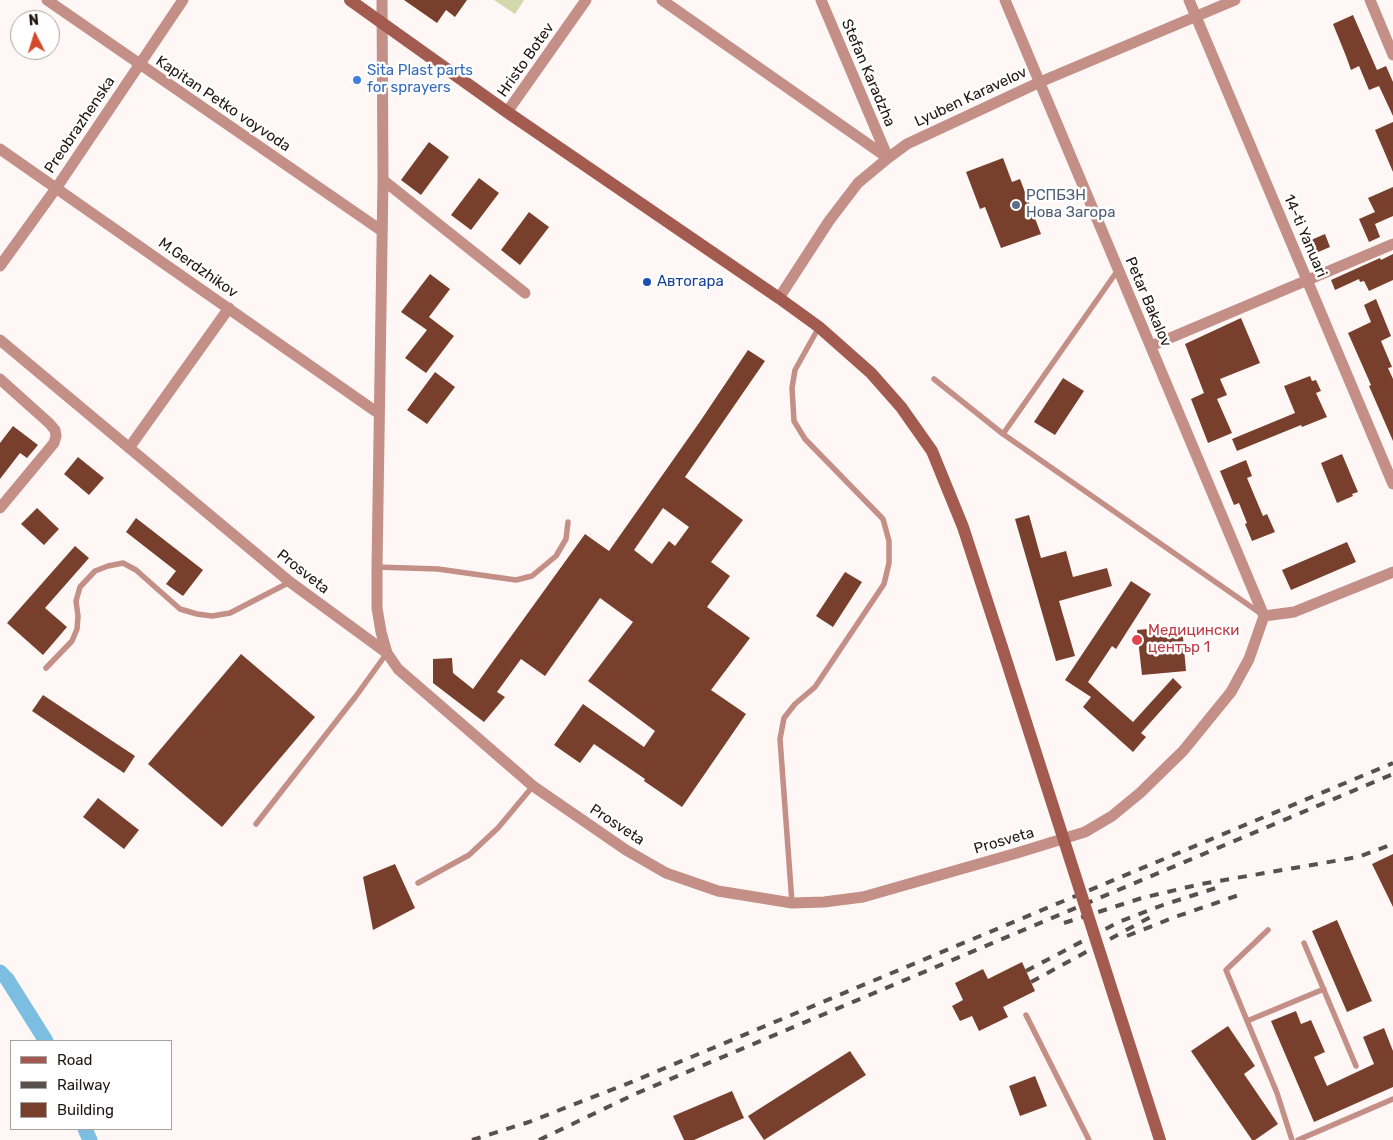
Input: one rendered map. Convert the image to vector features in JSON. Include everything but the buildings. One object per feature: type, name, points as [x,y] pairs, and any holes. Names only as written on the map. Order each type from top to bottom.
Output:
[{"type":"main road","points":[[350,0],[507,112],[819,327],[871,372],[901,407],[932,451],[963,527],[1160,1140]]},
{"type":"street","name":"Kapitan Petko voyvoda","points":[[47,0],[382,231]]},
{"type":"street","name":"Preobrazhenska","points":[[0,266],[183,0]]},
{"type":"street","points":[[382,0],[383,180],[378,413],[377,608],[387,653]]},
{"type":"street","name":"Hristo Botev","points":[[507,112],[586,0]]},
{"type":"street","points":[[662,0],[888,158]]},
{"type":"street","name":"Stefan Karadzha","points":[[821,0],[888,158]]},
{"type":"street","name":"Petar Bakalov","points":[[1005,0],[1264,616]]},
{"type":"street","name":"14-ti Yanuari","points":[[1189,0],[1393,484]]},
{"type":"street","name":"Lyuben Karavelov","points":[[778,298],[829,221],[858,183],[907,144],[1040,82],[1235,0]]},
{"type":"street","points":[[1370,0],[1393,54]]},
{"type":"street","name":"M.Gerdzhikov","points":[[0,149],[378,413]]},
{"type":"street","points":[[383,180],[525,293]]},
{"type":"street","points":[[1151,346],[1393,244]]},
{"type":"street","points":[[129,448],[229,308]]},
{"type":"street","name":"Prosveta","points":[[0,340],[290,582],[387,653],[398,669],[533,786],[626,850],[666,873],[718,891],[792,903],[824,902],[863,897],[1085,832],[1112,816],[1140,793],[1183,752],[1231,692],[1249,659],[1264,616]]},
{"type":"street","points":[[0,379],[49,423],[55,430],[56,436],[54,443],[2,501]]},
{"type":"street","points":[[1264,616],[1294,612],[1393,572]]},
{"type":"lane","points":[[1003,434],[1118,270]]},
{"type":"lane","points":[[792,903],[780,739],[784,718],[795,704],[815,687],[884,584],[889,563],[890,541],[883,519],[805,440],[794,421],[792,388],[795,370],[819,327]]},
{"type":"lane","points":[[934,379],[1003,434],[1264,616]]},
{"type":"lane","points":[[377,567],[438,569],[516,580],[532,576],[556,556],[566,539],[568,522]]},
{"type":"lane","points":[[46,668],[72,641],[77,629],[76,601],[80,587],[96,572],[108,566],[123,563],[136,570],[180,609],[212,616],[230,613],[290,582]]},
{"type":"lane","points":[[256,824],[356,696],[387,653]]},
{"type":"lane","points":[[418,883],[469,855],[498,828],[533,786]]},
{"type":"lane","points":[[1268,930],[1226,970],[1277,1092],[1292,1140]]},
{"type":"lane","points":[[1304,943],[1356,1066]]},
{"type":"lane","points":[[1247,1022],[1324,989]]},
{"type":"lane","points":[[1026,1016],[1089,1140]]},
{"type":"lane","points":[[1298,1140],[1393,1099]]},
{"type":"green space","points":[[494,0],[524,0],[515,14]]},
{"type":"waterway","points":[[0,972],[7,979],[45,1040]]},
{"type":"waterway","points":[[85,1130],[90,1140]]},
{"type":"railway","points":[[472,1140],[529,1122],[634,1081],[1393,763]]},
{"type":"railway","points":[[539,1140],[635,1094],[1393,774]]},
{"type":"railway","points":[[1064,923],[1142,898],[1201,884],[1358,857],[1393,844]]},
{"type":"railway","points":[[1026,971],[1119,922],[1163,905],[1219,887]]},
{"type":"railway","points":[[1127,936],[1239,895]]},
{"type":"railway","points":[[1031,982],[1154,915]]},
{"type":"place","name":"Sita Plast parts for sprayers","points":[[357,80]]},
{"type":"place","name":"РСПБЗН Нова Загора","points":[[1016,205]]},
{"type":"place","name":"Автогара","points":[[647,282]]},
{"type":"place","name":"Медицински център 1","points":[[1137,640]]}]
